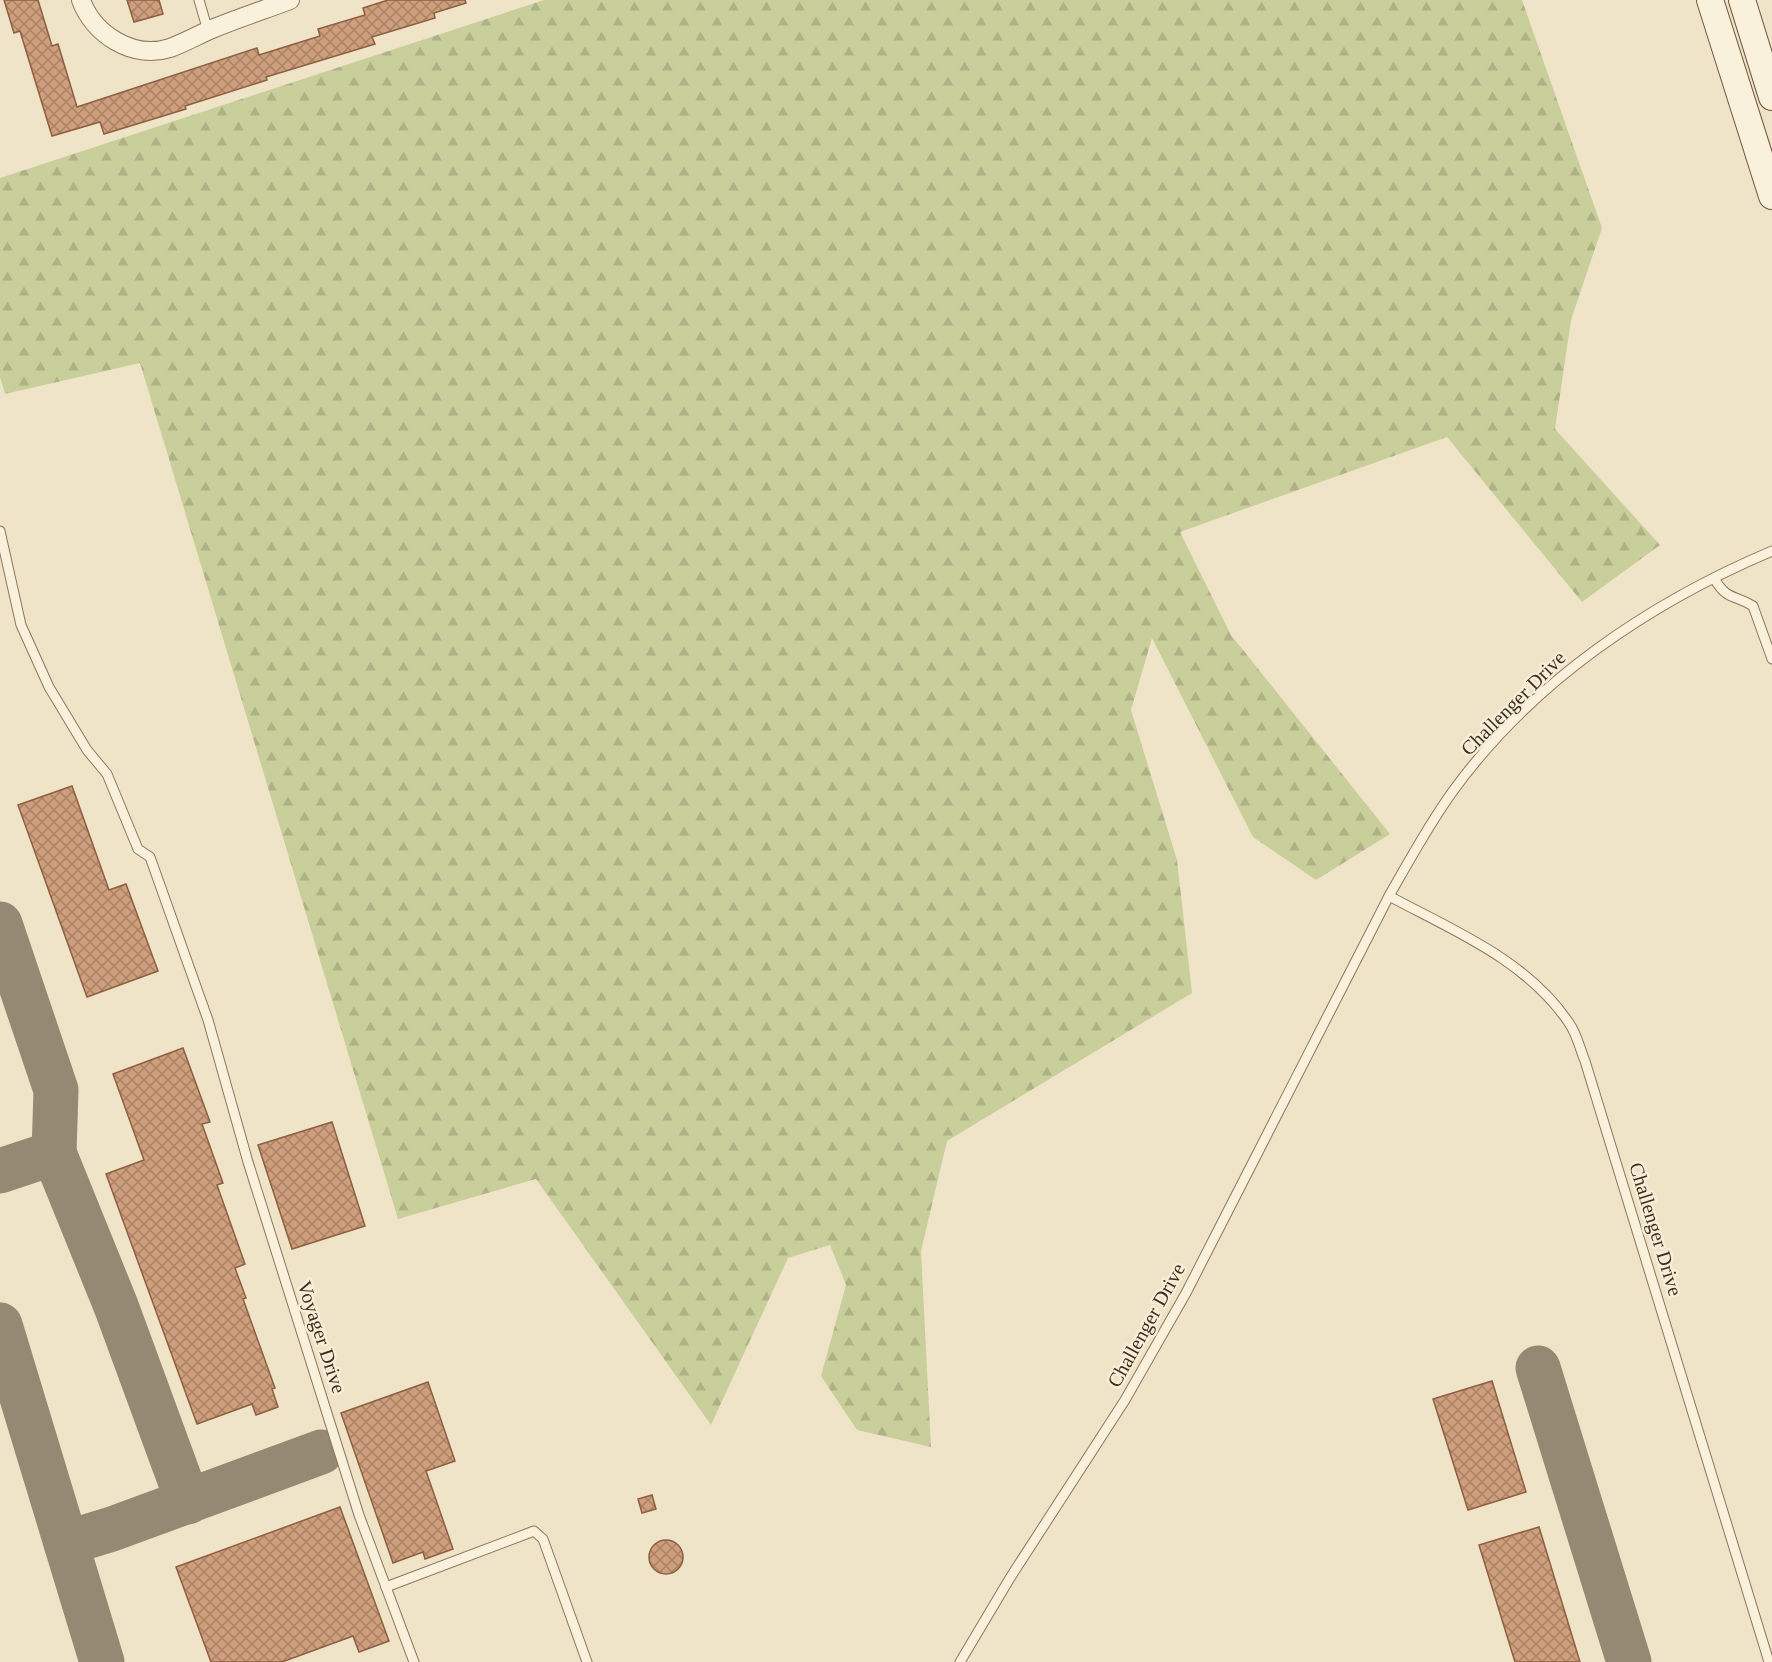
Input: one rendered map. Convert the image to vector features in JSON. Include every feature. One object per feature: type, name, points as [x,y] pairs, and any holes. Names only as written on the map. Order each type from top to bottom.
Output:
[{"type":"main road","points":[[1710,0],[1772,196]]},
{"type":"main road","points":[[1742,0],[1772,97]]},
{"type":"street","points":[[81,0],[93,23],[113,42],[137,49],[168,49],[208,31],[250,7],[290,0]]},
{"type":"lane","points":[[199,0],[208,31]]},
{"type":"lane","name":"Voyager Drive","points":[[0,531],[21,625],[49,687],[87,750],[107,774],[138,849],[150,857],[208,1020],[248,1162],[360,1515],[414,1662]]},
{"type":"lane","name":"Challenger Drive","points":[[960,1662],[1010,1578],[1125,1400],[1186,1293],[1389,896],[1453,791],[1483,755],[1549,687],[1625,628],[1714,578],[1772,551]]},
{"type":"lane","points":[[1714,578],[1720,588],[1731,598],[1753,606],[1772,659]]},
{"type":"lane","name":"Challenger Drive","points":[[1389,896],[1511,962],[1545,993],[1571,1025],[1589,1073],[1769,1662]]},
{"type":"lane","points":[[386,1587],[534,1531],[543,1539],[587,1662]]},
{"type":"green space","points":[[544,0],[1522,0],[1602,228],[1571,320],[1555,429],[1660,545],[1582,602],[1447,437],[1180,532],[1231,635],[1390,834],[1316,880],[1253,837],[1152,638],[1131,710],[1177,860],[1192,993],[947,1141],[921,1251],[931,1447],[857,1430],[821,1376],[846,1285],[830,1245],[788,1258],[711,1425],[536,1179],[398,1219],[140,363],[5,394],[0,377],[0,178]]},
{"type":"building","points":[[4,0],[38,0],[52,46],[58,44],[77,107],[257,48],[259,55],[320,36],[318,29],[365,15],[363,8],[388,0],[465,0],[466,3],[434,13],[435,18],[372,37],[375,44],[266,77],[267,80],[185,106],[186,109],[104,134],[100,122],[52,136],[20,31],[14,33]]},
{"type":"building","points":[[127,0],[159,0],[163,14],[134,22]]},
{"type":"building","points":[[72,786],[109,890],[126,884],[158,971],[87,997],[18,805]]},
{"type":"building","points":[[183,1048],[210,1122],[202,1124],[223,1183],[217,1185],[245,1264],[235,1268],[246,1298],[243,1299],[275,1388],[272,1389],[278,1407],[256,1415],[252,1404],[197,1424],[106,1174],[144,1160],[113,1074]]},
{"type":"building","points":[[332,1122],[365,1226],[292,1249],[258,1145]]},
{"type":"building","points":[[1492,1381],[1526,1492],[1468,1510],[1433,1399]]},
{"type":"building","points":[[428,1382],[455,1461],[426,1471],[453,1549],[425,1559],[423,1552],[393,1563],[341,1413]]},
{"type":"building","points":[[652,1495],[656,1509],[642,1513],[638,1499]]},
{"type":"building","points":[[340,1507],[389,1641],[359,1652],[353,1636],[282,1662],[211,1662],[176,1567]]},
{"type":"building","points":[[1539,1527],[1580,1662],[1515,1662],[1479,1545]]},
{"type":"building","points":[[666,1540],[678,1545],[683,1557],[678,1569],[666,1574],[654,1569],[649,1557],[654,1545]]},
{"type":"taxiway","points":[[0,924],[56,1090],[54,1153],[0,1171]]},
{"type":"taxiway","points":[[54,1153],[116,1306],[188,1502]]},
{"type":"taxiway","points":[[0,1325],[102,1662]]},
{"type":"taxiway","points":[[1538,1368],[1629,1662]]},
{"type":"taxiway","points":[[66,1543],[112,1529],[321,1452]]}]
